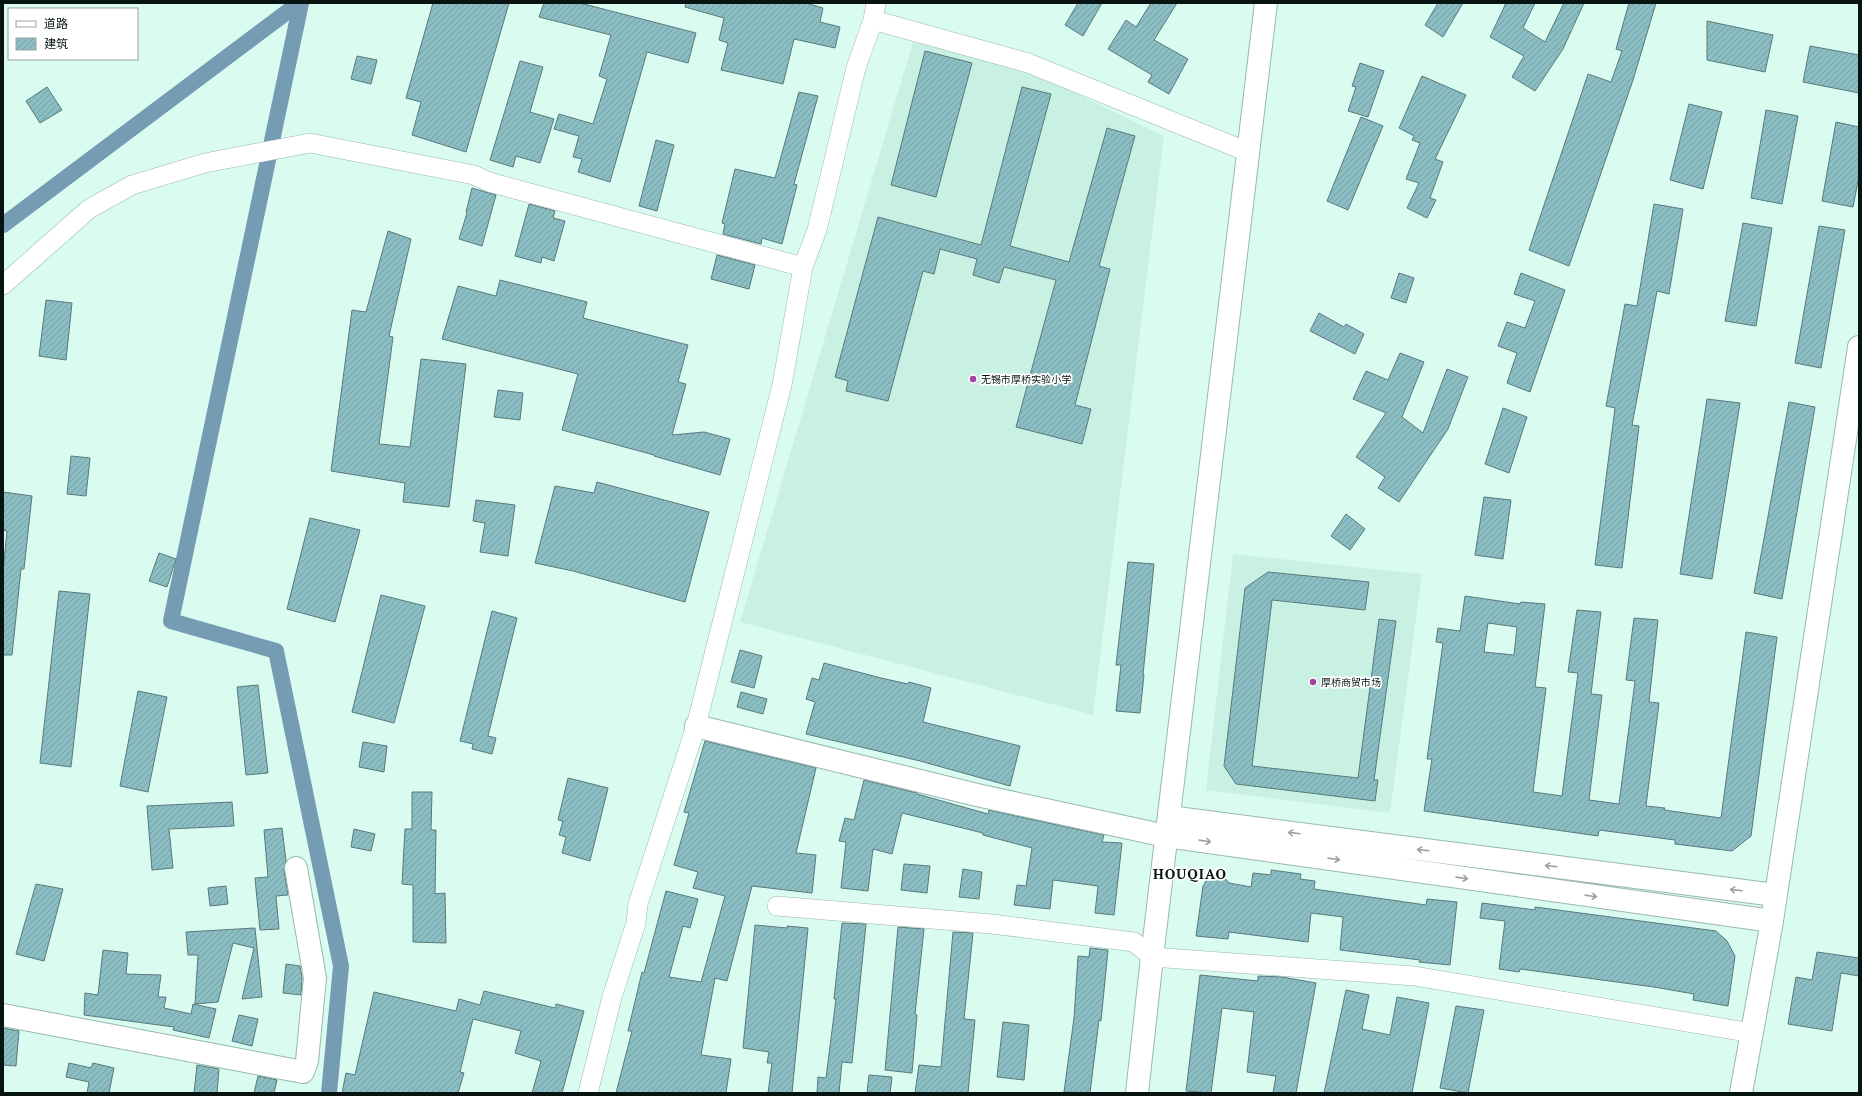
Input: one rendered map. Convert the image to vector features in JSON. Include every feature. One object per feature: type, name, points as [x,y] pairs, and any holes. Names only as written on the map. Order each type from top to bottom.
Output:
[{"type":"street","points":[[1137,1093],[1167,826],[1266,3]]},
{"type":"street","points":[[588,1093],[612,997],[636,923],[638,904],[696,726],[782,385],[803,267],[817,230],[856,68],[875,11],[1028,63],[1213,136],[1220,142],[1248,152]]},
{"type":"street","points":[[3,285],[89,209],[132,185],[205,163],[310,143],[474,175],[489,182],[803,267]]},
{"type":"street","points":[[1741,1093],[1772,922],[1859,347]]},
{"type":"street","points":[[696,726],[977,795],[1772,922]]},
{"type":"street","points":[[1167,826],[1775,895]]},
{"type":"street","points":[[3,1015],[303,1072],[308,1061],[315,978],[296,868]]},
{"type":"street","points":[[777,906],[992,924],[1134,942],[1152,957],[1414,976],[1752,1033]]},
{"type":"shaded area","name":"无锡市厚桥实验小学","points":[[913,42],[1025,69],[1164,136],[1093,715],[740,622]]},
{"type":"shaded area","name":"厚桥商贸市场","points":[[1233,554],[1422,574],[1390,813],[1206,790]]},
{"type":"building","points":[[433,3],[509,3],[466,152],[412,135],[421,102],[406,98]]},
{"type":"building","points":[[544,3],[580,3],[696,33],[688,63],[647,52],[610,182],[578,172],[582,159],[573,157],[579,136],[554,129],[559,114],[593,124],[607,79],[599,76],[611,35],[539,17]]},
{"type":"building","points":[[686,3],[806,3],[823,8],[820,22],[840,27],[835,48],[794,39],[783,84],[721,70],[728,43],[719,40],[724,18],[685,7]]},
{"type":"building","points":[[1078,3],[1102,3],[1083,36],[1065,25]]},
{"type":"building","points":[[1151,3],[1177,3],[1154,40],[1188,59],[1169,94],[1148,82],[1152,75],[1108,49],[1126,20],[1136,27]]},
{"type":"building","points":[[1438,3],[1463,3],[1443,37],[1425,25]]},
{"type":"building","points":[[1506,3],[1535,3],[1523,28],[1545,42],[1564,3],[1584,3],[1563,49],[1535,91],[1512,77],[1524,56],[1490,37]]},
{"type":"building","points":[[1629,3],[1656,3],[1633,80],[1569,266],[1529,250],[1588,74],[1611,82],[1622,51],[1616,49]]},
{"type":"building","points":[[1707,21],[1773,35],[1765,72],[1707,60]]},
{"type":"building","points":[[1810,46],[1859,55],[1859,93],[1803,82]]},
{"type":"building","points":[[925,51],[972,63],[936,197],[891,185]]},
{"type":"building","points":[[357,56],[377,60],[371,84],[351,79]]},
{"type":"building","points":[[520,61],[543,67],[530,112],[554,119],[540,163],[516,156],[513,167],[490,160]]},
{"type":"building","points":[[1360,63],[1384,71],[1368,117],[1348,111],[1356,87],[1352,86]]},
{"type":"building","points":[[1422,76],[1466,95],[1435,159],[1443,162],[1430,198],[1436,200],[1427,218],[1407,208],[1419,183],[1406,179],[1420,143],[1412,140],[1414,136],[1399,128]]},
{"type":"building","points":[[47,87],[62,110],[40,123],[26,101]]},
{"type":"building","points":[[1022,87],[1051,94],[1010,246],[1069,262],[1107,128],[1135,136],[1099,266],[1110,269],[1075,405],[1091,409],[1082,444],[1016,427],[1056,280],[1004,267],[999,283],[973,275],[977,259],[940,249],[934,274],[923,271],[888,401],[846,391],[848,381],[835,377],[878,217],[981,245]]},
{"type":"building","points":[[799,92],[818,96],[794,184],[797,185],[782,244],[762,238],[761,244],[723,234],[725,224],[722,223],[735,169],[775,178]]},
{"type":"building","points":[[1689,104],[1722,112],[1703,189],[1670,180]]},
{"type":"building","points":[[1766,110],[1798,116],[1782,204],[1751,198]]},
{"type":"building","points":[[1361,117],[1383,126],[1348,210],[1327,201]]},
{"type":"building","points":[[1836,122],[1859,127],[1859,176],[1853,207],[1822,201]]},
{"type":"building","points":[[656,140],[674,145],[657,211],[639,206]]},
{"type":"building","points":[[472,188],[496,195],[482,246],[459,239],[467,213]]},
{"type":"building","points":[[529,204],[555,211],[553,218],[565,221],[554,261],[542,257],[541,263],[515,256]]},
{"type":"building","points":[[1654,204],[1683,209],[1669,294],[1657,291],[1632,425],[1639,426],[1622,568],[1595,565],[1615,408],[1606,406],[1625,304],[1637,306]]},
{"type":"building","points":[[1743,223],[1772,228],[1756,326],[1725,321]]},
{"type":"building","points":[[1819,226],[1845,230],[1821,368],[1795,363]]},
{"type":"building","points":[[388,231],[411,239],[389,336],[393,337],[379,444],[410,447],[421,359],[466,364],[449,507],[403,502],[405,483],[331,471],[352,310],[366,312]]},
{"type":"building","points":[[717,255],[755,265],[749,289],[711,279]]},
{"type":"building","points":[[1399,273],[1414,278],[1406,303],[1391,298]]},
{"type":"building","points":[[1521,273],[1565,290],[1530,392],[1507,383],[1517,353],[1498,346],[1507,322],[1525,328],[1535,301],[1514,294]]},
{"type":"building","points":[[500,280],[587,302],[583,318],[688,345],[678,382],[686,384],[672,435],[704,432],[730,439],[720,475],[562,430],[578,374],[442,339],[458,286],[496,296]]},
{"type":"building","points":[[46,300],[72,303],[66,360],[39,356]]},
{"type":"building","points":[[1319,313],[1344,327],[1346,324],[1364,334],[1355,354],[1310,331]]},
{"type":"building","points":[[1400,353],[1424,362],[1402,417],[1423,433],[1447,369],[1468,377],[1448,429],[1399,502],[1378,488],[1385,477],[1356,457],[1386,413],[1353,399],[1366,371],[1388,380]]},
{"type":"building","points":[[498,390],[523,393],[520,420],[494,417]]},
{"type":"building","points":[[1707,399],[1740,403],[1712,579],[1680,574]]},
{"type":"building","points":[[1789,402],[1815,407],[1782,599],[1754,593]]},
{"type":"building","points":[[1503,408],[1527,417],[1509,473],[1485,464]]},
{"type":"building","points":[[71,456],[90,458],[86,496],[67,494]]},
{"type":"building","points":[[597,482],[709,512],[685,602],[573,571],[535,563],[555,486],[594,493]]},
{"type":"building","points":[[3,492],[32,496],[24,569],[21,569],[12,655],[3,655],[3,571],[7,531],[3,530]]},
{"type":"building","points":[[1484,497],[1511,500],[1503,559],[1475,555]]},
{"type":"building","points":[[476,500],[515,505],[508,556],[480,552],[485,523],[473,521]]},
{"type":"building","points":[[1346,514],[1365,529],[1350,550],[1331,536]]},
{"type":"building","points":[[310,518],[360,530],[335,622],[287,609]]},
{"type":"building","points":[[159,553],[176,559],[167,587],[149,581]]},
{"type":"building","points":[[1128,562],[1154,564],[1140,713],[1116,711],[1121,665],[1116,665]]},
{"type":"building","points":[[1268,572],[1369,582],[1365,610],[1272,600],[1252,766],[1358,778],[1379,619],[1396,621],[1374,780],[1378,780],[1375,801],[1236,784],[1224,766],[1245,588]]},
{"type":"building","points":[[59,591],[90,594],[71,767],[40,763]]},
{"type":"building","points":[[381,595],[425,606],[394,723],[352,712]]},
{"type":"building","points":[[1465,596],[1520,604],[1521,602],[1545,604],[1535,687],[1546,688],[1533,792],[1562,796],[1578,673],[1568,672],[1577,610],[1601,612],[1591,694],[1602,695],[1589,800],[1619,804],[1635,681],[1626,680],[1634,618],[1658,620],[1649,702],[1659,703],[1646,806],[1721,818],[1746,632],[1777,637],[1751,836],[1732,851],[1675,844],[1675,840],[1599,830],[1598,836],[1424,811],[1432,759],[1427,759],[1443,643],[1436,642],[1438,628],[1460,631]],"holes":[[[1488,623],[1517,627],[1514,655],[1484,652]]]},
{"type":"building","points":[[492,611],[517,618],[488,736],[496,738],[492,754],[472,749],[473,744],[460,741]]},
{"type":"building","points":[[740,650],[762,656],[754,688],[731,682]]},
{"type":"building","points":[[824,663],[881,678],[908,684],[909,682],[931,688],[923,722],[1020,746],[1010,786],[920,761],[806,734],[815,702],[806,699],[812,678],[819,680]]},
{"type":"building","points":[[258,685],[268,773],[246,775],[237,687]]},
{"type":"building","points":[[138,691],[167,697],[148,792],[120,786]]},
{"type":"building","points":[[741,692],[767,699],[763,714],[737,707]]},
{"type":"building","points":[[705,741],[816,768],[796,853],[816,855],[812,893],[752,886],[727,981],[715,978],[701,1055],[731,1059],[726,1093],[616,1093],[632,1031],[628,1031],[642,972],[644,973],[666,891],[698,899],[690,928],[683,926],[669,977],[701,982],[725,896],[693,888],[698,872],[674,865],[689,813],[684,812]]},
{"type":"building","points":[[363,742],[387,746],[384,772],[359,767]]},
{"type":"building","points":[[568,778],[608,788],[590,861],[562,853],[566,837],[559,835],[563,821],[558,820]]},
{"type":"building","points":[[864,780],[917,793],[988,814],[989,810],[1104,835],[1102,842],[1122,843],[1114,915],[1095,913],[1098,886],[1053,880],[1050,909],[1014,905],[1017,885],[1026,886],[1032,848],[983,835],[983,833],[902,813],[892,854],[873,849],[868,891],[841,888],[846,842],[839,841],[845,818],[854,820]]},
{"type":"building","points":[[412,792],[432,792],[431,830],[436,830],[435,894],[445,893],[446,943],[413,942],[413,885],[402,884],[405,829],[412,829]]},
{"type":"building","points":[[232,802],[234,826],[169,829],[173,868],[152,870],[147,806]]},
{"type":"building","points":[[282,828],[286,861],[284,870],[288,895],[276,896],[279,929],[260,930],[255,878],[268,877],[264,830]]},
{"type":"building","points":[[354,829],[375,834],[371,851],[351,847]]},
{"type":"building","points":[[904,864],[930,866],[927,893],[901,890]]},
{"type":"building","points":[[963,869],[982,872],[979,899],[959,897]]},
{"type":"building","points":[[1271,870],[1301,874],[1300,879],[1315,881],[1314,889],[1426,905],[1427,899],[1457,902],[1450,965],[1419,962],[1420,960],[1340,950],[1343,917],[1311,913],[1308,942],[1229,932],[1228,939],[1196,936],[1203,886],[1209,876],[1225,878],[1229,883],[1251,887],[1253,873],[1271,875]]},
{"type":"building","points":[[36,884],[63,889],[44,961],[16,954]]},
{"type":"building","points":[[226,886],[228,904],[210,906],[208,888]]},
{"type":"building","points":[[1482,903],[1535,910],[1535,907],[1716,931],[1727,941],[1735,956],[1728,1006],[1693,1000],[1694,994],[1654,987],[1520,969],[1519,972],[1499,969],[1505,921],[1480,918]]},
{"type":"building","points":[[842,923],[866,924],[852,1063],[842,1062],[839,1093],[817,1093],[818,1077],[826,1078],[836,999],[834,999]]},
{"type":"building","points":[[755,925],[808,928],[792,1093],[768,1093],[772,1063],[767,1063],[769,1052],[743,1048]]},
{"type":"building","points":[[898,927],[924,929],[915,1014],[917,1015],[912,1073],[885,1070]]},
{"type":"building","points":[[255,928],[262,997],[242,999],[254,948],[233,943],[218,1002],[195,1004],[198,955],[188,955],[186,932]]},
{"type":"building","points":[[953,932],[973,933],[964,1019],[975,1020],[968,1093],[915,1093],[919,1065],[941,1067]]},
{"type":"building","points":[[1090,948],[1108,950],[1101,1021],[1099,1020],[1090,1093],[1064,1092],[1074,1018],[1078,956],[1089,957]]},
{"type":"building","points":[[103,950],[128,953],[126,974],[161,975],[158,997],[166,997],[164,1008],[191,1014],[193,1004],[216,1009],[209,1038],[173,1030],[174,1027],[84,1015],[85,993],[98,995]]},
{"type":"building","points":[[1817,952],[1859,958],[1859,976],[1841,973],[1832,1031],[1788,1024],[1796,977],[1812,980]]},
{"type":"building","points":[[286,964],[300,966],[302,978],[301,995],[283,993]]},
{"type":"building","points":[[1200,975],[1258,981],[1258,976],[1282,977],[1316,983],[1296,1093],[1273,1093],[1276,1076],[1247,1072],[1254,1012],[1222,1008],[1211,1093],[1186,1091]]},
{"type":"building","points":[[1346,990],[1369,995],[1362,1029],[1390,1035],[1397,997],[1429,1003],[1412,1093],[1324,1093]]},
{"type":"building","points":[[484,991],[555,1008],[556,1004],[584,1011],[562,1093],[532,1093],[541,1061],[515,1053],[521,1031],[473,1019],[460,1072],[464,1073],[458,1093],[342,1093],[346,1073],[355,1075],[374,992],[456,1011],[459,999],[480,1005]]},
{"type":"building","points":[[1456,1006],[1484,1010],[1468,1093],[1440,1088]]},
{"type":"building","points":[[239,1015],[258,1019],[252,1046],[232,1041]]},
{"type":"building","points":[[1003,1022],[1029,1025],[1024,1080],[997,1077]]},
{"type":"building","points":[[3,1028],[19,1031],[16,1066],[3,1065]]},
{"type":"building","points":[[69,1063],[91,1068],[93,1063],[114,1068],[109,1093],[87,1093],[89,1082],[66,1077]]},
{"type":"building","points":[[197,1065],[219,1069],[217,1093],[194,1093]]},
{"type":"building","points":[[869,1075],[892,1077],[890,1093],[867,1093]]},
{"type":"building","points":[[258,1076],[277,1080],[274,1093],[254,1093]]},
{"type":"waterway","points":[[3,225],[299,3]]},
{"type":"waterway","points":[[301,3],[171,621],[276,651],[341,966],[329,1093]]},
{"type":"place","name":"无锡市厚桥实验小学","points":[[973,379]]},
{"type":"place","name":"厚桥商贸市场","points":[[1313,682]]},
{"type":"district","name":"HOUQIAO","points":[[1190,874]]}]
